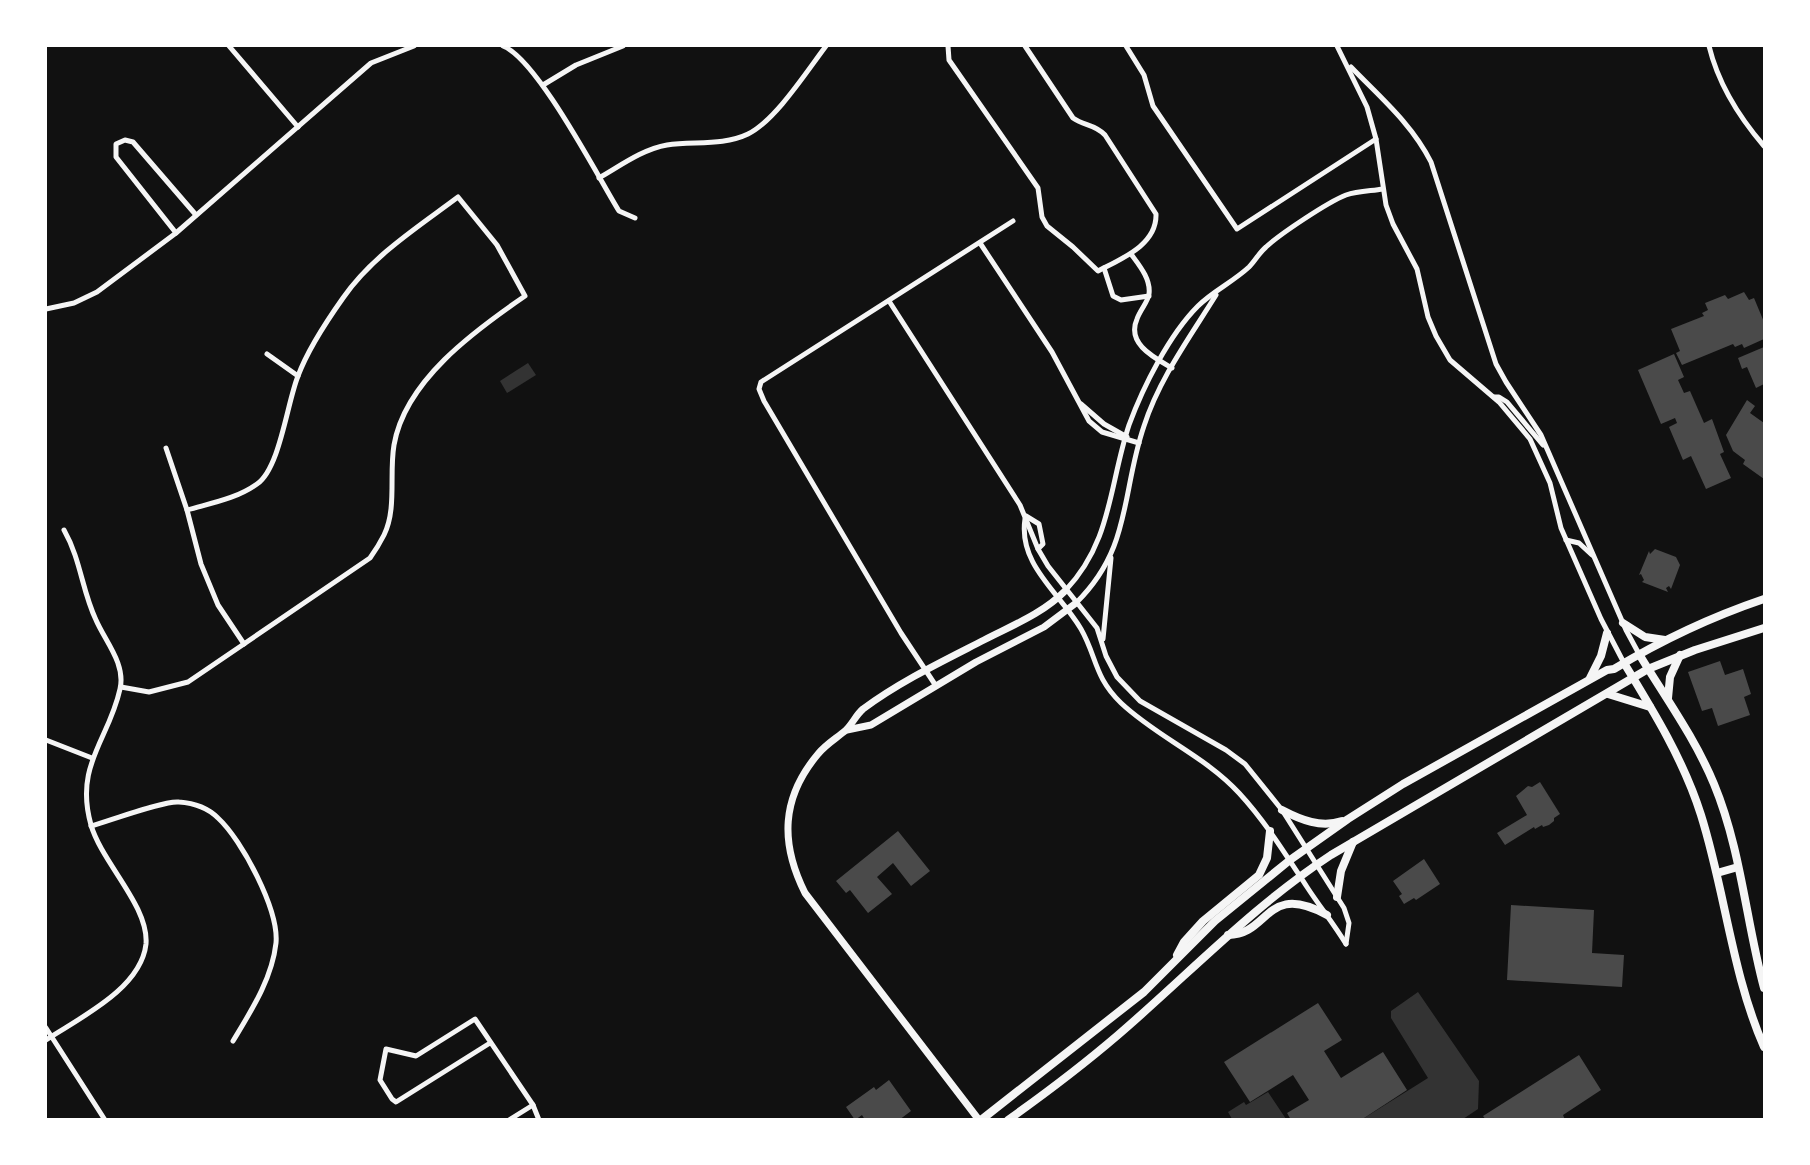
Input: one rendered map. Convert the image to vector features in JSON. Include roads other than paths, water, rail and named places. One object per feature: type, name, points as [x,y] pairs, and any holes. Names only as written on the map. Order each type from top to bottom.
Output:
[{"type":"main road","points":[[980,1119],[1144,992],[1215,921],[1290,860],[1348,819],[1403,784],[1607,670],[1614,670],[1665,640],[1715,617],[1765,599]]},
{"type":"main road","points":[[1623,623],[1645,637],[1665,640]]},
{"type":"main road","points":[[1007,1119],[1097,1053],[1228,935],[1316,864],[1648,670],[1681,655],[1765,628]]},
{"type":"main road","points":[[1587,682],[1594,672],[1608,633]]},
{"type":"main road","points":[[1639,654],[1698,749],[1715,785],[1726,817],[1765,988]]},
{"type":"main road","points":[[1668,702],[1668,683],[1681,655]]},
{"type":"main road","points":[[1624,663],[1678,756],[1692,788],[1717,873],[1747,997],[1765,1047]]},
{"type":"main road","points":[[1608,694],[1650,707]]},
{"type":"main road","points":[[1282,810],[1312,823],[1333,824],[1348,819]]},
{"type":"main road","points":[[1169,968],[1184,942],[1203,921],[1259,875],[1267,859],[1270,831]]},
{"type":"main road","points":[[1337,897],[1341,871],[1353,842]]},
{"type":"main road","points":[[1717,873],[1738,867]]},
{"type":"main road","points":[[1228,935],[1242,935],[1267,914],[1284,905],[1304,904],[1327,915]]},
{"type":"street","points":[[229,46],[298,127]]},
{"type":"street","points":[[46,309],[74,303],[97,292],[176,233],[371,62],[404,46],[414,46]]},
{"type":"street","points":[[503,46],[512,49],[533,70],[619,211],[635,218]]},
{"type":"street","points":[[543,85],[576,65],[623,46]]},
{"type":"street","points":[[599,178],[640,155],[666,146],[730,140],[748,134],[765,123],[826,46]]},
{"type":"street","points":[[948,46],[949,60],[1038,188],[1042,217],[1047,226],[1098,271],[1131,254],[1153,230],[1156,219],[1154,209],[1105,135],[1096,126],[1073,118],[1025,46]]},
{"type":"street","points":[[1126,46],[1144,75],[1153,107],[1237,229],[1376,139]]},
{"type":"street","points":[[1337,46],[1367,107],[1376,139],[1383,190],[1393,224],[1417,269],[1428,317],[1436,337],[1456,366],[1493,397],[1523,429],[1535,447],[1550,483],[1557,516],[1566,540],[1624,663]]},
{"type":"street","points":[[1709,46],[1727,92],[1765,146]]},
{"type":"street","points":[[1346,62],[1407,125],[1426,151],[1496,364],[1537,428],[1639,654]]},
{"type":"street","points":[[176,233],[116,157],[116,144],[125,140],[133,142],[196,215]]},
{"type":"street","points":[[980,1119],[804,893],[793,869],[787,837],[789,815],[797,788],[806,769],[819,752],[846,730],[860,711],[926,671],[1031,617],[1065,591],[1082,572],[1101,537],[1126,438],[1143,392],[1192,313],[1250,265],[1270,244],[1333,201],[1352,194],[1383,190]]},
{"type":"street","points":[[121,687],[149,692],[188,682],[370,558],[385,534],[390,513],[394,443],[407,406],[437,366],[499,313],[525,296],[497,245],[458,197],[387,250],[344,296],[316,339],[298,376],[272,465],[259,483],[234,497],[187,510]]},
{"type":"street","points":[[936,686],[840,531],[759,389],[761,382],[1013,221]]},
{"type":"street","points":[[980,243],[1052,352],[1085,414],[1095,427],[1102,432],[1139,443]]},
{"type":"street","points":[[1131,254],[1147,279],[1149,296],[1135,322],[1136,334],[1146,352],[1172,368]]},
{"type":"street","points":[[1104,268],[1113,296],[1121,299],[1149,296]]},
{"type":"street","points":[[846,730],[871,725],[1036,632],[1068,611],[1096,581],[1111,554],[1124,520],[1146,419],[1193,329],[1219,291]]},
{"type":"street","points":[[889,302],[1026,516],[1038,549],[1065,591],[1097,628],[1114,672],[1130,692],[1151,708],[1232,754],[1256,777],[1282,810],[1337,897],[1348,918],[1346,944],[1270,831],[1238,792],[1214,770],[1130,711],[1103,682],[1085,636],[1028,555],[1024,535],[1026,516]]},
{"type":"street","points":[[267,354],[298,376]]},
{"type":"street","points":[[1493,397],[1507,402],[1549,453]]},
{"type":"street","points":[[166,448],[187,510],[201,564],[218,605],[244,644]]},
{"type":"street","points":[[48,1038],[122,989],[138,969],[146,945],[143,919],[110,865],[91,826],[87,794],[92,758],[121,687],[118,664],[95,619],[75,548],[65,530]]},
{"type":"street","points":[[1566,540],[1579,543],[1587,549],[1600,566]]},
{"type":"street","points":[[1103,646],[1104,608],[1111,554]]},
{"type":"street","points":[[46,740],[92,758]]},
{"type":"street","points":[[91,826],[176,801],[199,805],[218,817],[237,842],[267,896],[274,918],[276,942],[262,990],[233,1041]]},
{"type":"street","points":[[490,1043],[396,1102],[391,1099],[380,1080],[386,1049],[416,1056],[475,1019],[533,1105],[539,1119]]},
{"type":"street","points":[[46,1028],[48,1038],[105,1119]]},
{"type":"street","points":[[509,1119],[533,1105]]}]
